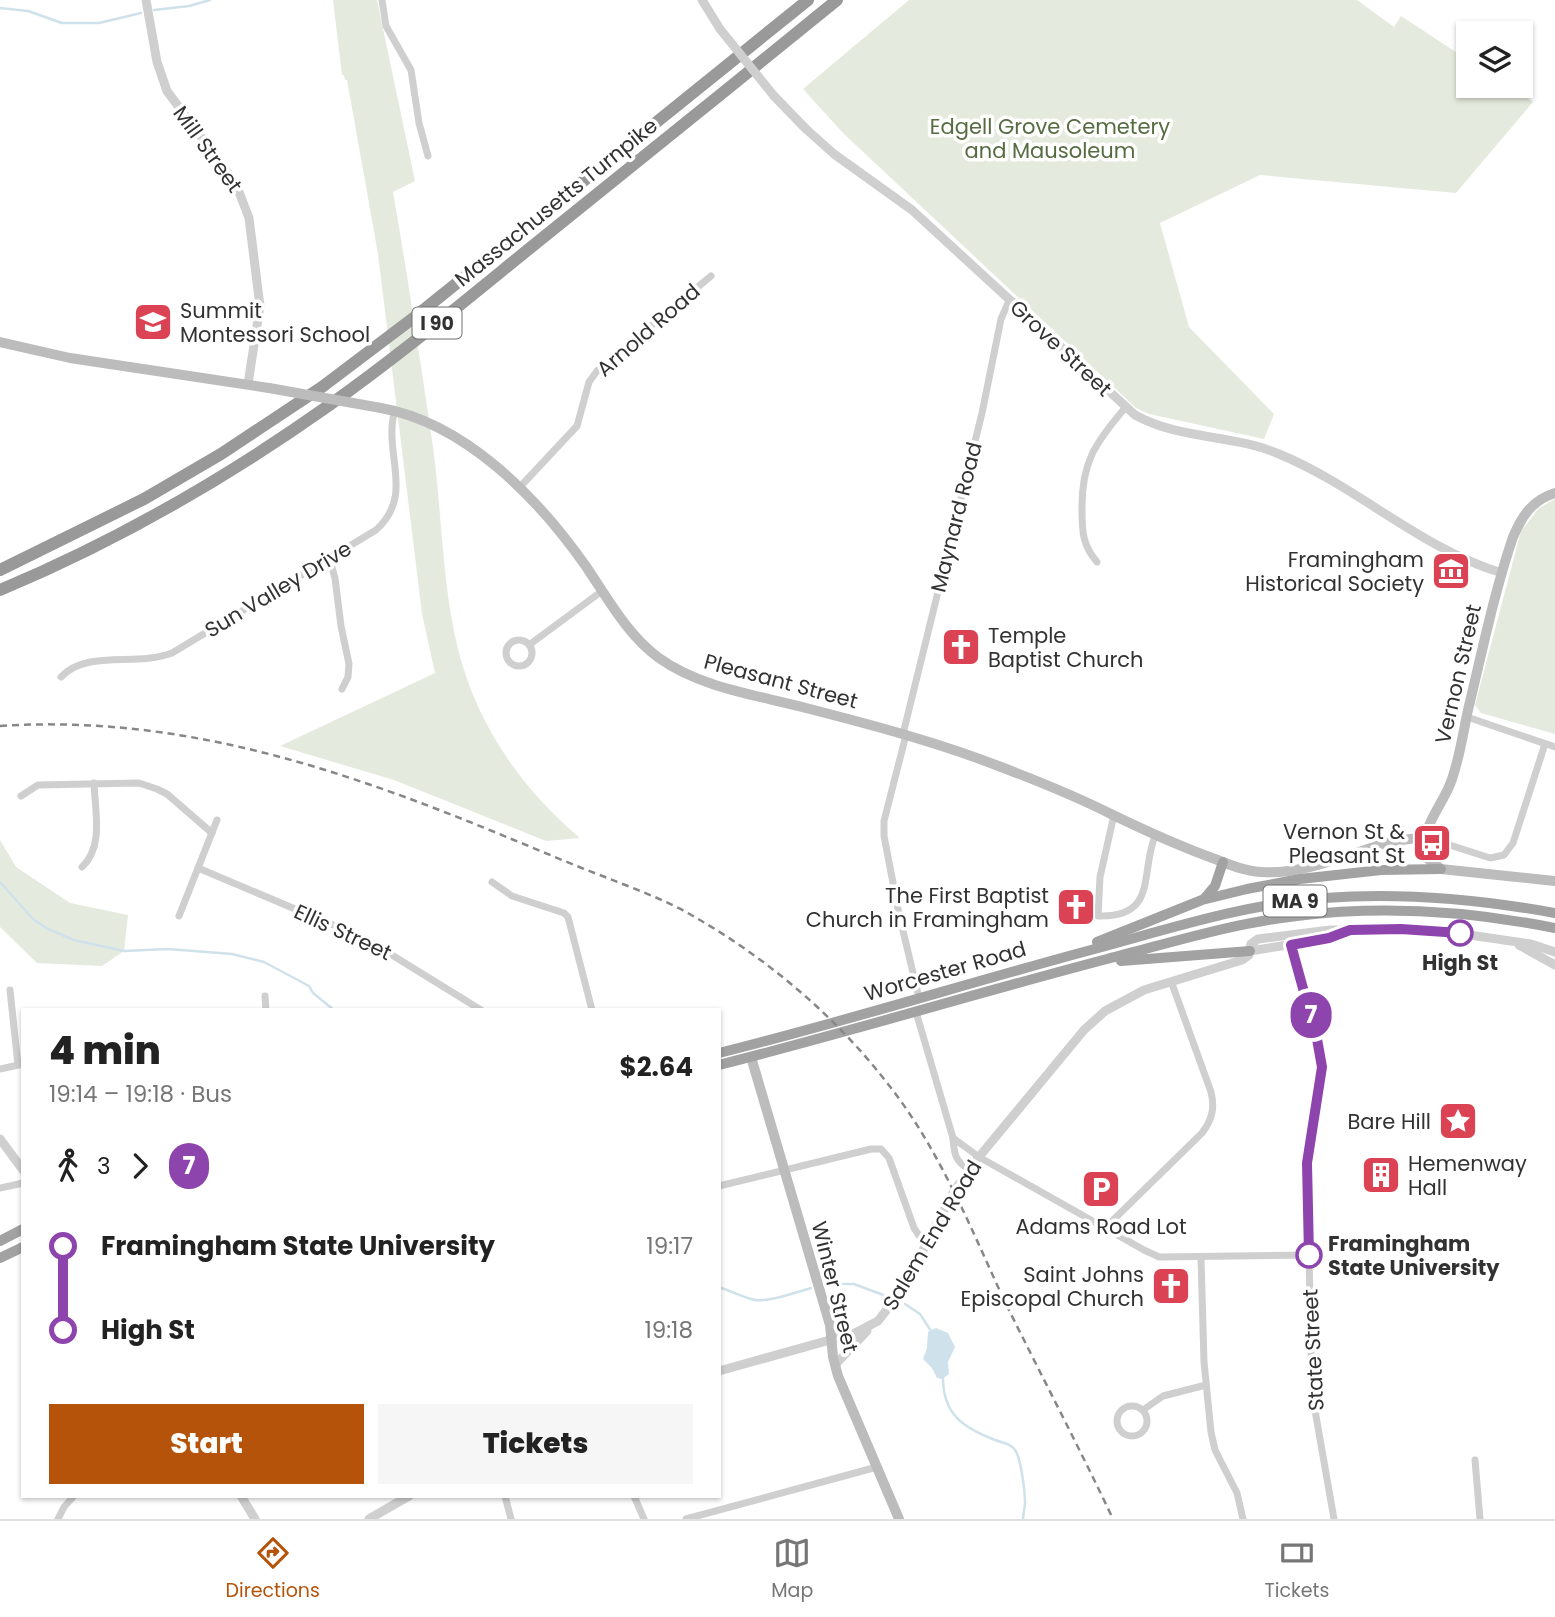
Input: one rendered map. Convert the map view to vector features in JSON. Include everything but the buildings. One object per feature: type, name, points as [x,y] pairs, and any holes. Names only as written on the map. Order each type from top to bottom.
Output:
[{"type":"highway","name":"Massachusetts Turnpike","points":[[0,570],[153,494],[247,438],[322,387],[416,316],[808,0]]},
{"type":"highway","name":"Massachusetts Turnpike","points":[[0,590],[68,559],[175,503],[236,467],[328,406],[424,333],[837,0]]},
{"type":"highway","points":[[1202,900],[1215,886],[1223,862]]},
{"type":"highway","points":[[1042,963],[1202,900],[1247,889],[1317,877],[1397,869],[1441,869]]},
{"type":"highway","name":"Worcester Road","points":[[721,1052],[834,1024],[1206,918],[1264,906],[1321,898],[1438,897],[1488,902],[1555,914]]},
{"type":"highway","name":"Worcester Road","points":[[721,1064],[1080,966],[1238,926],[1325,913],[1384,910],[1492,917],[1555,928]]},
{"type":"highway","points":[[1080,966],[1250,951]]},
{"type":"highway","points":[[0,1241],[21,1230]]},
{"type":"highway","points":[[0,1258],[21,1248]]},
{"type":"main road","name":"Pleasant Street","points":[[0,342],[70,358],[247,384],[395,410],[426,422],[462,441],[519,488],[564,538],[631,631],[649,649],[680,671],[716,685],[904,735],[998,766],[1114,815],[1155,836],[1223,862],[1250,870],[1272,872],[1324,863],[1395,841],[1425,837]]},
{"type":"main road","name":"Vernon Street","points":[[1425,837],[1452,780],[1513,537],[1525,514],[1536,502],[1555,493]]},
{"type":"main road","points":[[1425,837],[1427,858],[1441,869],[1555,881]]},
{"type":"main road","name":"Winter Street","points":[[751,1057],[830,1325],[835,1365],[900,1519]]},
{"type":"street","name":"Mill Street","points":[[146,0],[157,62],[167,91],[230,174],[247,209],[260,306],[247,384]]},
{"type":"street","points":[[382,0],[386,26],[411,69],[419,123],[428,156]]},
{"type":"street","name":"Grove Street","points":[[702,0],[720,29],[774,96],[820,142],[900,200],[1125,408],[1162,427],[1256,446],[1290,458],[1442,546],[1502,573]]},
{"type":"street","name":"Arnold Road","points":[[519,488],[577,426],[589,382],[597,371],[711,276]]},
{"type":"street","name":"Maynard Road","points":[[919,998],[899,914],[884,836],[884,821],[982,413],[1001,319],[1009,301]]},
{"type":"street","points":[[1097,562],[1086,548],[1082,534],[1083,479],[1098,440],[1125,408]]},
{"type":"street","name":"Sun Valley Drive","points":[[61,677],[72,667],[86,662],[150,660],[172,653],[376,530],[389,516],[397,490],[392,430],[395,410]]},
{"type":"street","points":[[329,557],[349,664],[348,677],[342,690]]},
{"type":"street","points":[[529,645],[602,591]]},
{"type":"street","points":[[1467,718],[1555,747]]},
{"type":"street","points":[[1425,837],[1490,858],[1504,855],[1514,843],[1545,744]]},
{"type":"street","points":[[82,867],[91,858],[95,846],[94,783]]},
{"type":"street","points":[[21,796],[38,785],[133,783],[157,789],[212,832]]},
{"type":"street","points":[[1114,815],[1100,877],[1098,916],[1120,913],[1140,901],[1145,889],[1150,849],[1155,836]]},
{"type":"street","points":[[179,916],[217,820]]},
{"type":"street","name":"Ellis Street","points":[[198,868],[366,939],[478,1008]]},
{"type":"street","points":[[492,882],[512,896],[564,913],[568,917],[591,1008]]},
{"type":"street","name":"Salem End Road","points":[[721,1370],[832,1340],[872,1326],[896,1300],[953,1193],[979,1157],[1075,1040],[1093,1021],[1130,996],[1237,962],[1246,957],[1251,944],[1258,939],[1320,930],[1441,931],[1539,946],[1555,952]]},
{"type":"street","points":[[1250,951],[1329,938],[1350,930]]},
{"type":"street","name":"State Street","points":[[1288,934],[1322,1067],[1307,1163],[1312,1401],[1334,1519]]},
{"type":"street","points":[[1511,941],[1555,965]]},
{"type":"street","points":[[1105,1228],[1202,1133],[1214,1108],[1211,1092],[1171,981]]},
{"type":"street","points":[[0,1069],[20,1065],[10,990]]},
{"type":"street","points":[[265,996],[266,1008]]},
{"type":"street","points":[[916,1012],[958,1161],[969,1170]]},
{"type":"street","points":[[953,1138],[979,1157],[1159,1257],[1309,1255]]},
{"type":"street","points":[[0,1139],[21,1167]]},
{"type":"street","points":[[721,1185],[871,1149],[881,1149],[889,1158],[917,1234],[928,1243]]},
{"type":"street","points":[[0,1188],[21,1183]]},
{"type":"street","points":[[1201,1258],[1206,1385],[1215,1450],[1237,1493],[1243,1519]]},
{"type":"street","points":[[835,1365],[872,1326]]},
{"type":"street","points":[[1143,1410],[1163,1396],[1206,1385]]},
{"type":"street","points":[[1133,1405],[1143,1410],[1147,1418],[1142,1431],[1135,1436],[1121,1432],[1116,1417],[1122,1409],[1133,1405]]},
{"type":"street","points":[[1475,1461],[1480,1519]]},
{"type":"street","points":[[686,1519],[877,1467]]},
{"type":"street","points":[[58,1519],[72,1498]]},
{"type":"street","points":[[242,1498],[255,1519]]},
{"type":"street","points":[[369,1519],[406,1498]]},
{"type":"street","points":[[506,1498],[511,1519]]},
{"type":"street","points":[[635,1498],[644,1519]]},
{"type":"green space","points":[[333,0],[377,0],[415,181],[393,192],[435,460],[452,623],[466,677],[489,729],[520,776],[580,838],[546,841],[394,780],[280,746],[435,673],[422,614],[378,254],[347,80],[342,75]]},
{"type":"green space","name":"Edgell Grove Cemetery and Mausoleum","points":[[909,0],[1357,0],[1394,27],[1401,16],[1456,52],[1456,98],[1527,98],[1533,102],[1456,193],[1260,175],[1160,223],[1189,327],[1274,414],[1264,439],[1149,414],[1136,408],[843,133],[803,89]]},
{"type":"green space","points":[[1555,499],[1555,734],[1481,713],[1475,705],[1521,531],[1539,508]]},
{"type":"green space","points":[[0,840],[16,867],[70,903],[128,915],[124,951],[102,966],[37,963],[0,927]]},
{"type":"shaded area","points":[[936,1328],[948,1333],[955,1347],[948,1362],[949,1374],[942,1379],[937,1378],[923,1359],[928,1332]]},
{"type":"waterway","points":[[154,10],[189,6],[210,0]]},
{"type":"waterway","points":[[0,8],[28,11],[62,23],[99,23],[141,13]]},
{"type":"waterway","points":[[0,882],[33,919],[74,940],[124,951],[168,949],[232,954],[264,962],[309,986],[313,993],[332,1008]]},
{"type":"waterway","points":[[826,1284],[854,1284],[886,1296]]},
{"type":"waterway","points":[[721,1288],[757,1300],[781,1297],[811,1288]]},
{"type":"waterway","points":[[905,1304],[920,1314],[931,1331]]},
{"type":"waterway","points":[[943,1378],[947,1402],[957,1418],[974,1430],[1015,1450],[1023,1484],[1023,1519]]},
{"type":"railway","points":[[0,726],[67,725],[133,729],[197,738],[324,770],[447,813],[650,895],[720,932],[772,968],[843,1032],[884,1079],[920,1130],[951,1185],[1004,1300],[1113,1519]]},
{"type":"bus line","name":"7","points":[[1309,1255],[1307,1163],[1322,1067],[1291,945],[1329,938],[1350,930],[1401,929],[1460,933]]},
{"type":"place","name":"Summit Montessori School","points":[[153,322]]},
{"type":"place","name":"Framingham Historical Society","points":[[1451,571]]},
{"type":"place","name":"Temple Baptist Church","points":[[961,647]]},
{"type":"place","name":"Vernon St & Pleasant St","points":[[1432,843]]},
{"type":"place","name":"The First Baptist Church in Framingham","points":[[1076,907]]},
{"type":"place","name":"High St","points":[[1460,933]]},
{"type":"place","name":"Bare Hill","points":[[1458,1121]]},
{"type":"place","name":"Hemenway Hall","points":[[1381,1175]]},
{"type":"place","name":"Adams Road Lot","points":[[1101,1189]]},
{"type":"place","name":"Framingham State University","points":[[1309,1255]]},
{"type":"place","name":"Saint Johns Episcopal Church","points":[[1171,1286]]}]
